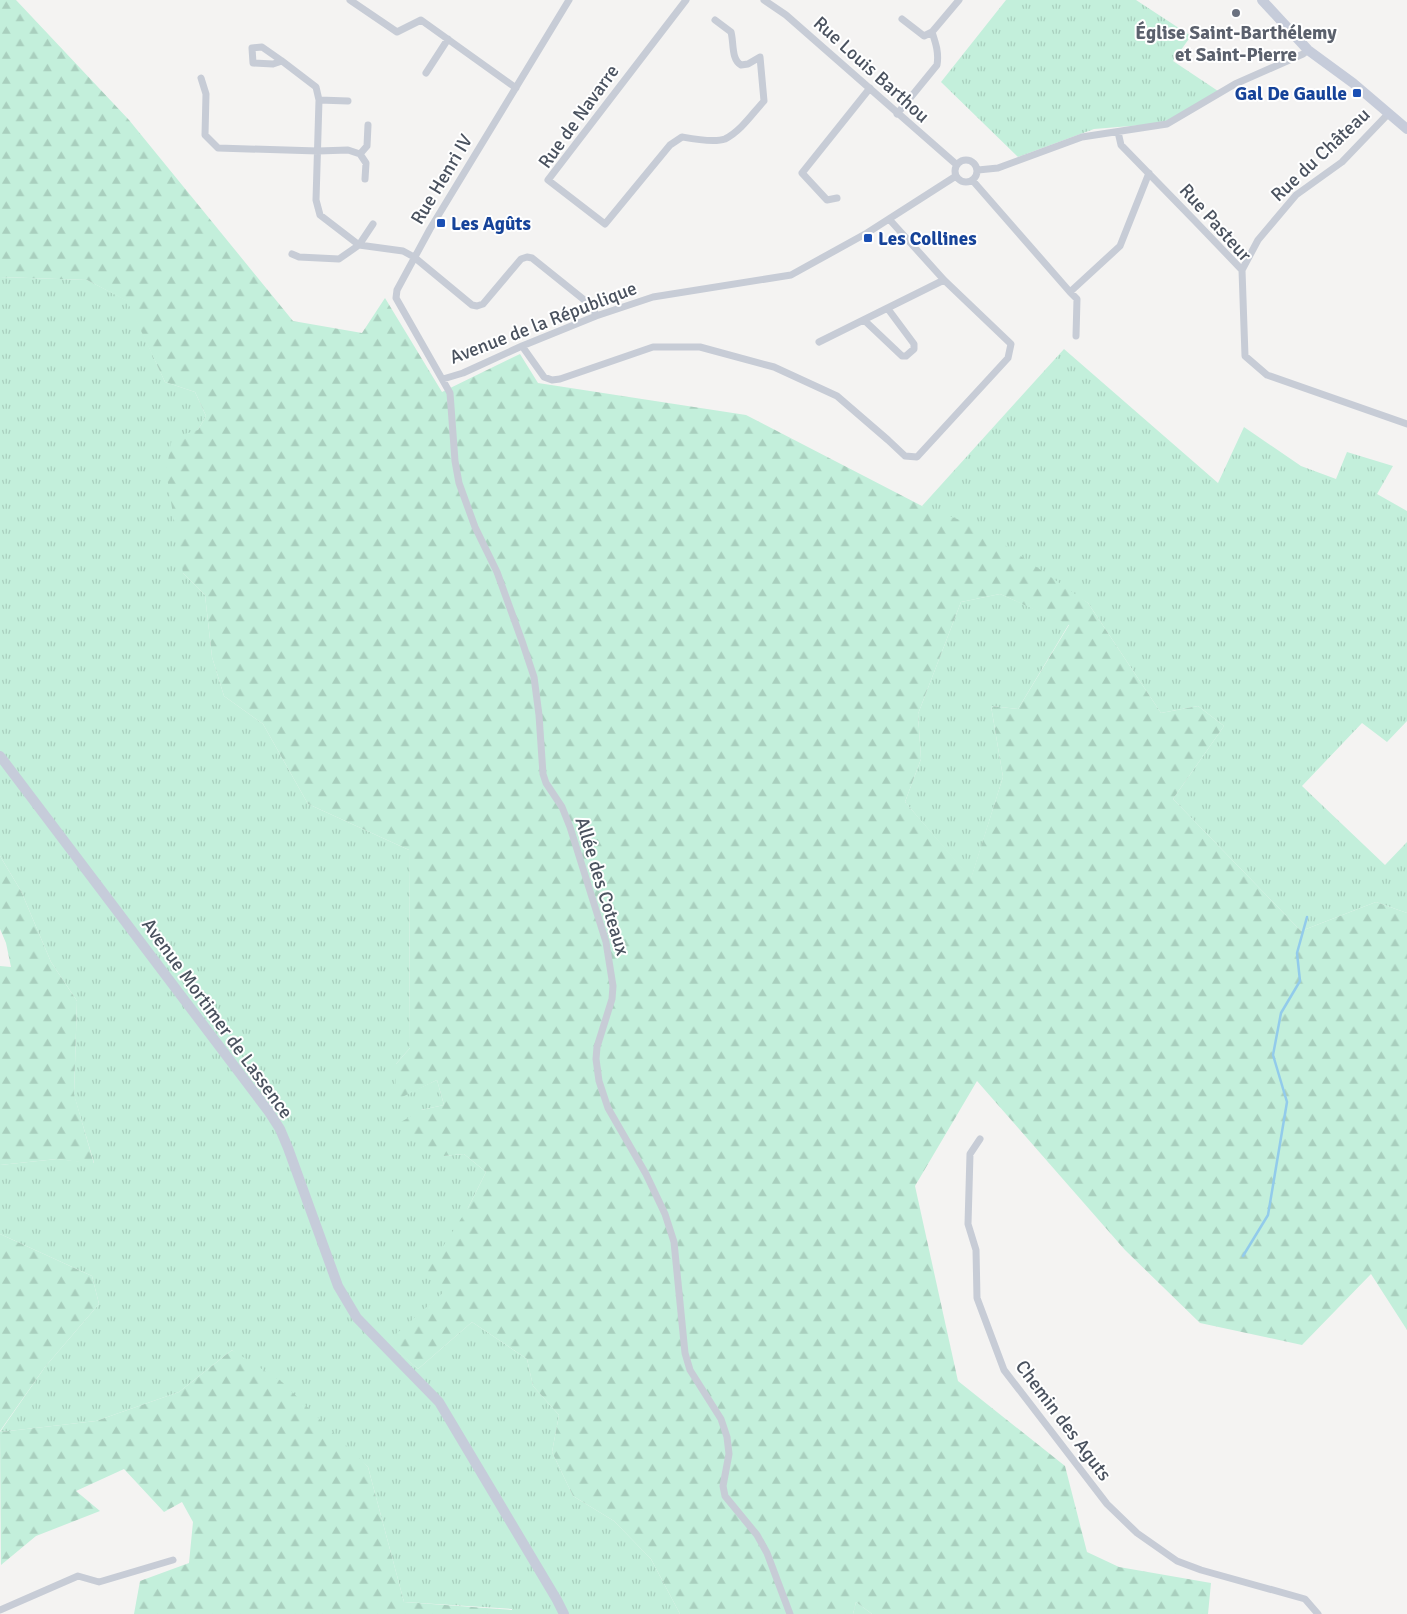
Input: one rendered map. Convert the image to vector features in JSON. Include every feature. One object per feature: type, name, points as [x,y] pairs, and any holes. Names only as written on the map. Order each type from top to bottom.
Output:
[{"type":"street","points":[[350,0],[397,32],[421,20],[516,88]]},
{"type":"street","name":"Rue Henri IV","points":[[443,379],[433,366],[396,298],[397,290],[414,257],[569,0]]},
{"type":"street","name":"Rue de Navarre","points":[[686,0],[548,180],[605,224],[670,145],[682,137],[705,140],[723,139],[741,127],[764,101],[760,58],[741,66],[737,63],[731,32],[715,20]]},
{"type":"street","name":"Rue Louis Barthou","points":[[764,0],[786,15],[957,165]]},
{"type":"street","points":[[902,19],[924,36],[932,32],[959,0]]},
{"type":"street","points":[[1262,0],[1308,50],[1353,83],[1407,128]]},
{"type":"street","points":[[897,114],[937,65],[939,57],[932,32]]},
{"type":"street","points":[[426,73],[448,39]]},
{"type":"street","points":[[978,170],[998,168],[1082,137],[1167,124],[1235,84],[1303,54],[1308,50]]},
{"type":"street","points":[[282,60],[316,87],[319,100],[316,200],[320,215],[359,245],[403,251],[414,257],[472,305],[483,304],[521,259],[532,258],[593,307],[596,316]]},
{"type":"street","points":[[201,78],[206,94],[205,135],[218,148],[348,150],[360,154],[366,163],[365,178]]},
{"type":"street","points":[[837,198],[827,200],[802,173],[870,88]]},
{"type":"street","points":[[319,100],[348,101]]},
{"type":"street","name":"Rue du Château","points":[[1242,270],[1258,240],[1296,196],[1342,162],[1388,113]]},
{"type":"street","points":[[360,154],[368,146],[368,125]]},
{"type":"street","name":"Rue Pasteur","points":[[1118,132],[1120,145],[1242,270],[1245,356],[1268,375],[1407,424]]},
{"type":"street","points":[[969,160],[975,164],[978,170],[977,176],[972,181],[962,182],[956,176],[955,169],[962,161],[969,160]]},
{"type":"street","points":[[1070,292],[1120,246],[1149,174]]},
{"type":"street","name":"Avenue de la République","points":[[443,379],[464,373],[522,346],[596,316],[653,297],[791,275],[889,220],[956,176]]},
{"type":"street","points":[[972,181],[1077,299],[1076,336]]},
{"type":"street","points":[[522,346],[544,377],[552,380],[560,379],[654,347],[700,347],[774,367],[837,396],[905,456],[917,457],[1008,358],[1011,344],[944,280],[889,220]]},
{"type":"street","points":[[292,254],[299,257],[339,259],[359,245],[373,224]]},
{"type":"street","points":[[819,342],[944,280]]},
{"type":"street","points":[[864,320],[902,356],[906,356],[914,349],[914,344],[888,309]]},
{"type":"street","name":"Allée des Coteaux","points":[[443,379],[450,393],[455,461],[459,483],[475,527],[497,572],[534,677],[543,774],[546,783],[562,806],[570,827],[606,942],[613,986],[612,999],[597,1046],[596,1059],[599,1081],[608,1108],[646,1174],[665,1214],[674,1242],[685,1353],[690,1370],[721,1419],[727,1437],[729,1454],[723,1486],[725,1496],[758,1535],[790,1614]]},
{"type":"street","name":"Avenue Mortimer de Lassence","points":[[2,758],[269,1112],[280,1129],[288,1148],[338,1286],[357,1318],[439,1402],[564,1614]]},
{"type":"street","name":"Chemin des Aguts","points":[[980,1139],[970,1154],[968,1224],[976,1250],[977,1298],[1004,1370],[1107,1504],[1137,1533],[1177,1561],[1201,1570],[1305,1599],[1318,1614]]},
{"type":"street","points":[[0,1610],[78,1576],[99,1582],[173,1560]]},
{"type":"green space","points":[[0,0],[16,0],[129,120],[293,321],[362,333],[385,298],[442,392],[520,354],[538,383],[746,415],[922,506],[979,527],[1088,603],[1161,713],[1198,706],[1224,726],[1173,799],[1301,931],[1376,902],[1407,913],[1407,1330],[1371,1274],[1302,1345],[1200,1323],[1125,1250],[977,1081],[915,1186],[958,1381],[1065,1466],[1087,1552],[1119,1567],[1211,1583],[1208,1614],[872,1614],[856,1602],[853,1614],[680,1614],[651,1559],[614,1521],[573,1496],[552,1452],[559,1415],[533,1386],[527,1359],[472,1322],[418,1369],[387,1342],[445,1291],[427,1271],[468,1208],[486,1172],[464,1154],[444,1156],[403,1135],[401,1122],[421,1110],[444,1105],[437,1080],[396,1100],[396,1064],[410,1048],[409,850],[308,804],[263,724],[224,696],[212,657],[205,595],[183,573],[166,472],[172,438],[198,430],[206,416],[195,392],[165,382],[127,301],[87,280],[0,277]],"holes":[[[1000,594],[1069,625],[1018,709],[991,706],[1003,777],[971,878],[905,802],[921,759],[918,714],[961,602]]]},
{"type":"green space","points":[[1006,0],[1136,0],[1191,36],[1173,61],[1218,91],[1167,123],[1094,129],[1018,157],[941,82]]},
{"type":"green space","points":[[0,277],[87,280],[128,301],[165,382],[195,392],[206,416],[198,430],[183,573],[205,595],[212,657],[224,696],[263,724],[308,804],[409,850],[410,1048],[396,1064],[396,1099],[437,1080],[444,1105],[421,1110],[444,1156],[464,1154],[486,1172],[468,1208],[446,1291],[388,1342],[418,1369],[472,1322],[527,1359],[533,1386],[559,1415],[552,1452],[573,1496],[614,1521],[651,1559],[680,1614],[512,1614],[512,1609],[404,1602],[368,1467],[232,1350],[179,1392],[96,1421],[0,1432],[45,1367],[99,1304],[92,1276],[0,1234],[0,1165],[57,1159],[94,1163],[74,1095],[77,1001],[51,962],[21,891],[0,856]]},
{"type":"green space","points":[[1064,349],[1218,483],[1244,427],[1301,466],[1336,479],[1347,452],[1393,466],[1377,494],[1407,511],[1407,721],[1387,742],[1362,723],[1302,786],[1385,865],[1407,842],[1407,913],[1376,902],[1301,931],[1173,799],[1224,726],[1198,706],[1161,713],[1088,603],[922,506]]},
{"type":"green space","points":[[1000,594],[1069,624],[1018,709],[991,706],[1003,777],[971,879],[905,802],[921,759],[918,714],[961,602]]},
{"type":"green space","points":[[0,856],[21,891],[51,962],[77,1001],[74,1094],[94,1164],[57,1159],[0,1165],[0,966],[11,967],[6,943],[0,929]]},
{"type":"green space","points":[[0,1234],[92,1276],[99,1304],[45,1367],[0,1431]]},
{"type":"green space","points":[[232,1350],[282,1382],[368,1467],[404,1602],[512,1610],[512,1614],[134,1614],[140,1581],[189,1563],[193,1522],[182,1502],[164,1512],[124,1469],[76,1491],[100,1511],[36,1536],[1,1565],[0,1432],[96,1421],[179,1392]]},
{"type":"green space","points":[[856,1602],[872,1614],[853,1614]]},
{"type":"waterway","points":[[1243,1256],[1268,1215],[1287,1102],[1273,1055],[1281,1013],[1300,981],[1297,953],[1307,917]]},
{"type":"place","name":"Église Saint-Barthélemy et Saint-Pierre","points":[[1236,13]]},
{"type":"place","name":"Gal De Gaulle","points":[[1357,93]]},
{"type":"place","name":"Les Agûts","points":[[441,223]]},
{"type":"place","name":"Les Collines","points":[[868,238]]}]
